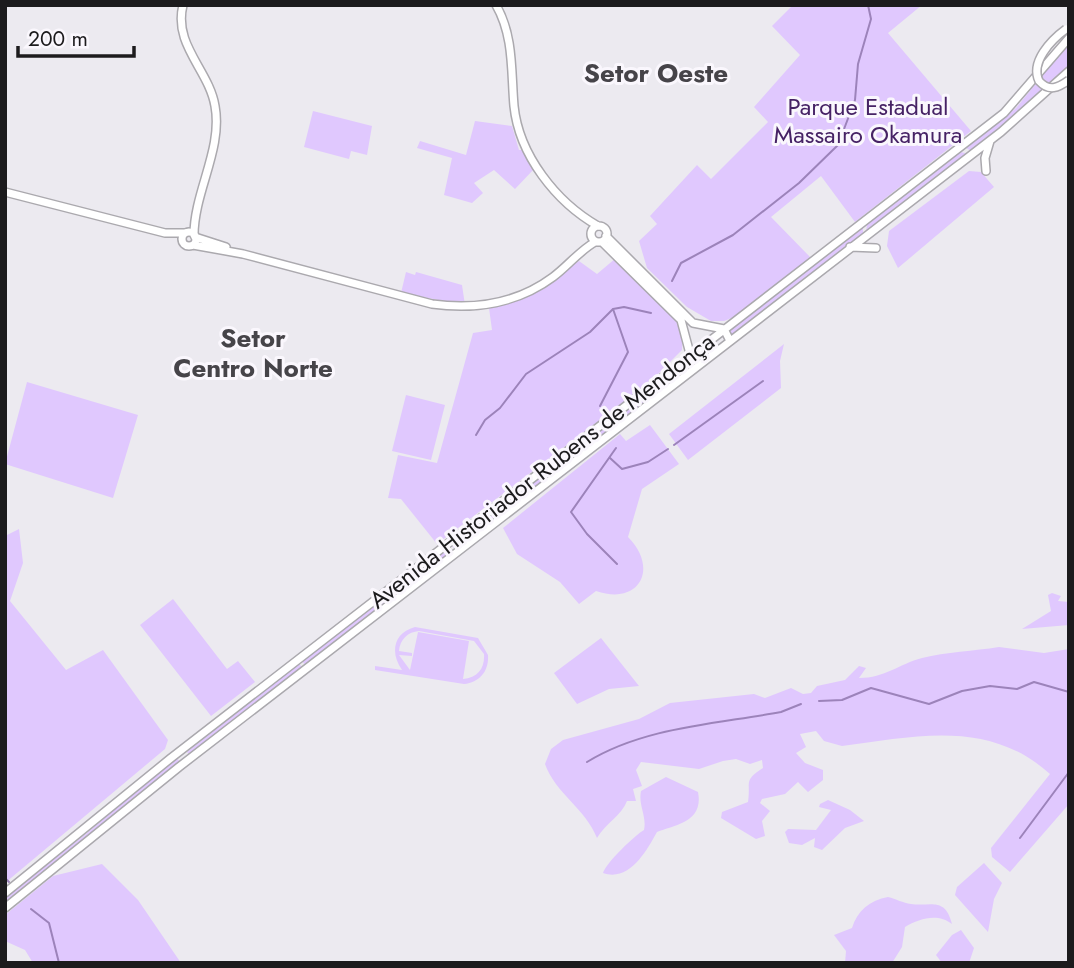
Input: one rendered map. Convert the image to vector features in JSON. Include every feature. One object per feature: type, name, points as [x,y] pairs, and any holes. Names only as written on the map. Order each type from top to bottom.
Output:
[{"type":"main road","points":[[183,5],[181,21],[184,40],[212,93],[216,114],[215,137],[189,237]]},
{"type":"main road","points":[[496,5],[508,32],[515,114],[523,140],[536,167],[583,218],[591,233],[693,323],[724,329],[730,341]]},
{"type":"main road","points":[[1067,28],[1046,49],[1036,72],[1039,81],[1049,88],[1058,87],[1069,80]]},
{"type":"main road","name":"Avenida Historiador Rubens de Mendonça","points":[[5,893],[171,758],[958,149],[1017,101],[1048,59],[1069,38]]},
{"type":"main road","name":"Avenida Historiador Rubens de Mendonça","points":[[5,908],[178,767],[990,140],[1069,71]]},
{"type":"main road","points":[[1050,87],[1050,99]]},
{"type":"main road","points":[[986,171],[985,158],[990,140]]},
{"type":"main road","points":[[958,149],[972,154]]},
{"type":"main road","points":[[5,192],[189,237],[432,304],[467,307],[503,301],[554,277],[585,247],[601,240],[605,230],[583,218]]},
{"type":"main road","points":[[865,236],[866,219]]},
{"type":"main road","points":[[585,247],[591,233],[598,226]]},
{"type":"main road","points":[[850,248],[876,248]]},
{"type":"main road","points":[[651,286],[681,320],[692,355],[705,361]]},
{"type":"main road","points":[[678,366],[688,344]]},
{"type":"green space","name":"Parque Estadual Massairo Okamura","points":[[793,5],[922,5],[888,33],[971,131],[855,222],[821,176],[771,217],[811,258],[734,317],[724,321],[711,321],[687,307],[647,268],[639,241],[657,224],[650,216],[697,165],[711,179],[768,122],[754,107],[800,55],[772,26]]},
{"type":"green space","points":[[1069,43],[1069,69],[971,151],[966,148],[1016,108]]},
{"type":"green space","points":[[313,111],[372,126],[367,155],[351,151],[349,159],[304,147]]},
{"type":"green space","points":[[475,121],[512,126],[519,150],[523,150],[534,169],[515,189],[494,170],[474,183],[483,193],[472,203],[444,195],[452,158],[417,148],[420,141],[466,155]]},
{"type":"green space","points":[[961,152],[968,154],[866,232],[867,225]]},
{"type":"green space","points":[[969,171],[981,172],[994,187],[898,268],[887,246],[889,231]]},
{"type":"green space","points":[[863,228],[863,235],[733,336],[728,331]]},
{"type":"green space","points":[[616,258],[683,329],[682,350],[651,381],[437,544],[401,499],[388,498],[398,455],[437,463],[473,333],[492,330],[489,308],[532,294],[579,261],[597,274]]},
{"type":"green space","points":[[406,272],[415,275],[416,272],[462,285],[465,305],[401,293]]},
{"type":"green space","points":[[784,344],[780,361],[781,388],[688,460],[669,434]]},
{"type":"green space","points":[[693,358],[698,363],[455,549],[451,545]]},
{"type":"green space","points":[[27,382],[138,415],[113,498],[5,464]]},
{"type":"green space","points":[[406,395],[445,405],[431,460],[392,451]]},
{"type":"green space","points":[[650,425],[679,464],[642,489],[628,537],[642,561],[640,581],[634,589],[624,593],[596,591],[579,604],[560,582],[517,554],[503,528],[620,434],[626,441]]},
{"type":"green space","points":[[19,529],[23,563],[10,601],[66,670],[103,650],[168,740],[165,749],[5,883],[5,536]]},
{"type":"green space","points":[[447,549],[450,553],[306,666],[302,661]]},
{"type":"green space","points":[[1052,593],[1061,596],[1058,601],[1069,602],[1069,625],[1022,629],[1051,611],[1048,595]]},
{"type":"green space","points":[[173,599],[227,669],[238,661],[255,682],[211,716],[140,625]]},
{"type":"green space","points":[[415,627],[478,638],[488,655],[485,671],[475,681],[464,684],[375,670],[375,666],[402,670],[396,657],[396,644],[408,630]],"holes":[[[419,631],[474,641],[484,654],[482,668],[473,677],[463,679],[469,641],[418,632],[410,670],[399,655],[412,656],[412,653],[399,651],[400,647],[408,635]]]},
{"type":"green space","points":[[601,638],[639,686],[609,689],[577,704],[554,673]]},
{"type":"green space","points":[[999,647],[1044,653],[1069,649],[1069,804],[1010,872],[992,857],[991,848],[1050,774],[1027,757],[1002,745],[977,738],[925,736],[842,746],[824,741],[816,731],[800,734],[806,747],[796,753],[805,763],[823,770],[823,780],[808,792],[798,782],[785,794],[762,799],[760,803],[770,811],[762,821],[765,836],[756,839],[721,818],[722,812],[748,802],[750,779],[763,768],[762,760],[750,764],[736,759],[699,769],[641,762],[636,770],[642,786],[633,789],[636,801],[627,801],[597,838],[586,818],[556,784],[545,764],[551,749],[563,740],[639,719],[670,703],[754,694],[765,698],[791,688],[803,694],[811,693],[817,686],[845,680],[859,666],[866,668],[859,678],[868,677],[922,658]]},
{"type":"green space","points":[[299,664],[303,668],[190,756],[187,752]]},
{"type":"green space","points":[[176,757],[180,762],[5,904],[5,897],[86,834]]},
{"type":"green space","points":[[666,777],[698,792],[697,810],[687,821],[657,832],[642,856],[629,869],[612,875],[603,873],[621,850],[644,830],[641,791]]},
{"type":"green space","points":[[828,800],[850,810],[864,821],[845,828],[822,850],[814,847],[815,838],[802,845],[789,843],[785,832],[788,829],[816,830],[831,810],[819,807]]},
{"type":"green space","points":[[984,863],[1002,883],[994,899],[988,932],[955,895],[957,887]]},
{"type":"green space","points":[[102,864],[138,900],[181,963],[33,963],[25,950],[5,941],[5,915],[53,876]]},
{"type":"green space","points":[[888,897],[918,905],[941,906],[949,915],[952,924],[929,918],[905,927],[902,947],[892,963],[845,963],[846,951],[834,935],[852,928],[857,916],[870,904]]},
{"type":"green space","points":[[961,930],[974,948],[969,963],[942,963],[936,955],[952,935]]},
{"type":"waterway","points":[[672,281],[681,263],[733,235],[799,183],[838,145],[855,100],[858,64],[871,19],[868,5]]},
{"type":"waterway","points":[[600,406],[628,352],[613,309],[624,307],[651,313]]},
{"type":"waterway","points":[[476,435],[485,420],[500,408],[526,374],[590,332],[613,309]]},
{"type":"waterway","points":[[674,445],[763,381]]},
{"type":"waterway","points":[[616,448],[571,512],[587,534],[617,564]]},
{"type":"waterway","points":[[610,458],[622,469],[648,462],[668,449]]},
{"type":"waterway","points":[[819,701],[842,700],[871,688],[929,704],[962,691],[990,686],[1017,689],[1034,682],[1069,692]]},
{"type":"waterway","points":[[587,762],[609,750],[656,734],[781,712],[801,704]]},
{"type":"waterway","points":[[1020,838],[1069,772]]},
{"type":"waterway","points":[[5,878],[9,882]]},
{"type":"waterway","points":[[31,909],[49,923],[59,963]]},
{"type":"district","name":"Setor Oeste","points":[[656,73]]},
{"type":"district","name":"Setor Centro Norte","points":[[253,353]]}]
